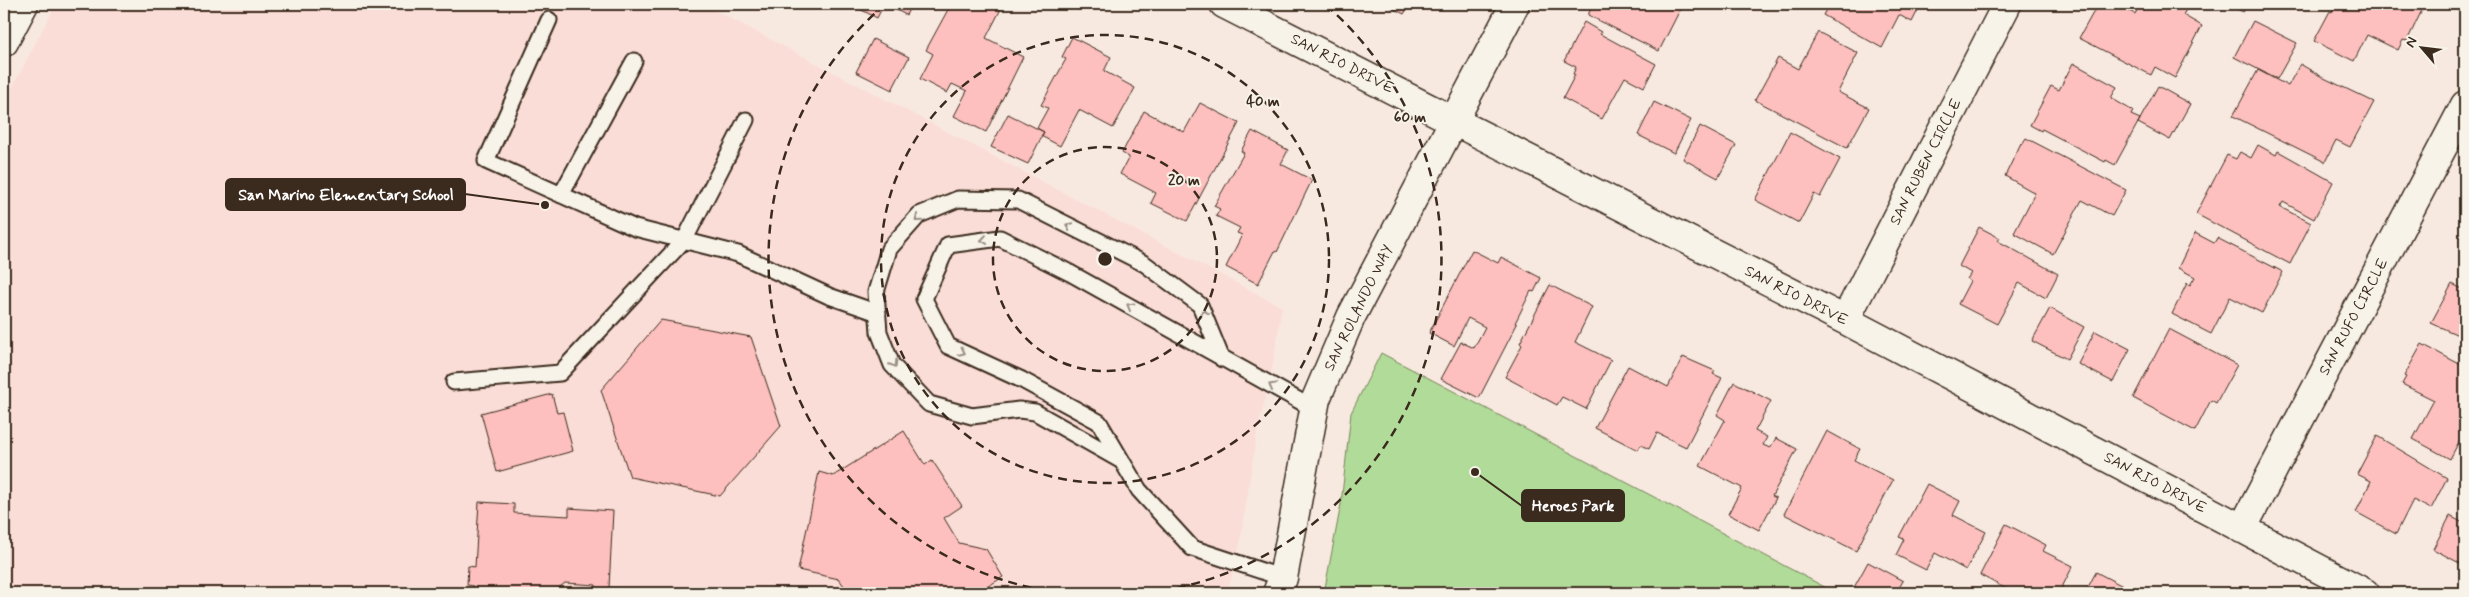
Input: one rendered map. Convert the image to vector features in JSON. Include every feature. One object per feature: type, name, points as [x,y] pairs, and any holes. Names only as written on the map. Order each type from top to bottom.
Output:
[{"type":"street","points":[[4,42],[24,4]]},
{"type":"street","name":"SAN RIO DRIVE","points":[[1224,4],[1845,320],[2365,593]]},
{"type":"street","name":"SAN ROLANDO WAY","points":[[1280,586],[1316,399],[1351,316],[1515,4]]},
{"type":"street","name":"SAN RUBEN CIRCLE","points":[[1845,320],[2007,4]]},
{"type":"street","name":"SAN RUFO CIRCLE","points":[[2242,529],[2465,105]]},
{"type":"lane","points":[[549,20],[486,161],[635,228],[685,239],[738,254],[830,296],[878,313]]},
{"type":"lane","points":[[561,195],[634,61]]},
{"type":"lane","points":[[454,382],[560,373],[685,239],[746,120]]},
{"type":"lane","points":[[1121,460],[1035,412],[1019,410],[972,416],[928,404],[892,365],[879,332],[876,292],[889,249],[919,215],[958,199],[1018,200],[1146,264],[1200,305],[1222,359]]},
{"type":"lane","points":[[1280,586],[1192,548],[1139,490],[1099,422],[1022,380],[948,346],[924,299],[948,245],[1000,238],[1070,273],[1314,409]]},
{"type":"shaded area","points":[[56,4],[703,4],[1282,307],[1272,369],[1257,433],[1239,549],[1227,593],[4,593],[4,103]]},
{"type":"green space","points":[[1381,353],[1836,593],[1324,593],[1341,504],[1351,413]]},
{"type":"building","points":[[850,4],[884,4],[877,18]]},
{"type":"building","points":[[885,4],[912,4],[906,15]]},
{"type":"building","points":[[951,4],[1003,5],[986,38],[1023,57],[986,132],[954,116],[967,91],[952,84],[947,93],[920,79],[933,54],[926,50]]},
{"type":"building","points":[[1385,4],[1410,4],[1404,14]]},
{"type":"building","points":[[1593,4],[1683,4],[1659,51],[1588,15]]},
{"type":"building","points":[[1829,4],[1921,4],[1912,22],[1899,15],[1882,48],[1823,15]]},
{"type":"building","points":[[2098,4],[2116,4],[2135,14],[2140,4],[2189,4],[2183,15],[2202,26],[2175,78],[2155,67],[2151,75],[2079,38]]},
{"type":"building","points":[[2228,4],[2248,4],[2243,12]]},
{"type":"building","points":[[2336,4],[2425,4],[2407,41],[2403,40],[2398,50],[2367,35],[2354,61],[2314,41],[2330,11],[2332,12]]},
{"type":"building","points":[[2253,21],[2297,43],[2277,79],[2234,57]]},
{"type":"building","points":[[1584,22],[1601,32],[1600,34],[1656,64],[1644,87],[1625,77],[1602,119],[1563,98],[1575,75],[1573,74],[1576,67],[1564,61]]},
{"type":"building","points":[[1818,32],[1858,53],[1838,92],[1869,108],[1847,148],[1755,100],[1778,58],[1798,69]]},
{"type":"building","points":[[1072,37],[1111,57],[1104,71],[1135,88],[1113,128],[1079,110],[1060,146],[1041,136],[1044,132],[1037,128],[1048,108],[1041,105],[1066,59],[1062,57]]},
{"type":"building","points":[[873,39],[909,57],[892,90],[856,72]]},
{"type":"building","points":[[2073,63],[2117,87],[2111,98],[2133,111],[2131,115],[2140,119],[2115,165],[2106,160],[2105,162],[2042,129],[2041,131],[2030,125],[2051,86],[2059,90]]},
{"type":"building","points":[[2300,64],[2374,102],[2350,147],[2336,140],[2325,162],[2233,116],[2258,70],[2288,86]]},
{"type":"building","points":[[2158,86],[2190,104],[2170,140],[2138,123]]},
{"type":"building","points":[[1654,102],[1691,120],[1674,153],[1638,135]]},
{"type":"building","points":[[1200,103],[1239,123],[1187,221],[1151,203],[1156,193],[1120,174],[1129,157],[1122,153],[1144,111],[1184,132]]},
{"type":"building","points":[[1008,114],[1044,132],[1028,164],[991,147]]},
{"type":"building","points":[[1700,126],[1736,145],[1718,178],[1683,159]]},
{"type":"building","points":[[1252,131],[1288,150],[1281,164],[1312,180],[1277,252],[1275,251],[1258,284],[1226,267],[1242,235],[1237,233],[1240,228],[1216,216],[1220,209],[1214,206],[1244,153],[1241,151]]},
{"type":"building","points":[[1790,132],[1840,159],[1820,197],[1814,194],[1799,223],[1755,200]]},
{"type":"building","points":[[2026,138],[2126,190],[2112,216],[2082,200],[2053,254],[2014,233],[2035,193],[2005,176],[2021,143]]},
{"type":"building","points":[[2258,145],[2276,155],[2278,151],[2333,182],[2314,219],[2283,202],[2280,207],[2311,223],[2290,264],[2196,214],[2227,155],[2236,159],[2240,152],[2251,158]]},
{"type":"building","points":[[1979,227],[2000,238],[1998,241],[2058,274],[2046,298],[2019,283],[1997,324],[1958,304],[1970,281],[1967,279],[1971,273],[1959,266]]},
{"type":"building","points":[[2195,233],[2214,243],[2217,238],[2283,272],[2262,313],[2230,297],[2211,334],[2172,314],[2187,283],[2190,285],[2195,277],[2178,268]]},
{"type":"building","points":[[1472,250],[1498,263],[1501,257],[1541,278],[1534,292],[1531,291],[1515,323],[1517,324],[1479,398],[1441,379],[1461,342],[1474,348],[1485,327],[1468,318],[1454,346],[1429,333]]},
{"type":"building","points":[[2452,284],[2465,290],[2465,338],[2431,323]]},
{"type":"building","points":[[1550,285],[1592,307],[1575,342],[1611,360],[1586,409],[1562,397],[1557,405],[1505,377]]},
{"type":"building","points":[[2050,308],[2084,327],[2067,359],[2032,341]]},
{"type":"building","points":[[661,320],[751,337],[781,426],[720,496],[630,477],[601,390]]},
{"type":"building","points":[[2169,329],[2237,365],[2216,403],[2211,400],[2195,431],[2133,398]]},
{"type":"building","points":[[2095,331],[2130,349],[2113,382],[2078,364]]},
{"type":"building","points":[[2422,344],[2465,367],[2465,430],[2450,459],[2413,439],[2434,400],[2402,384],[2406,377],[2404,376]]},
{"type":"building","points":[[1683,357],[1715,371],[1713,374],[1722,378],[1686,447],[1657,433],[1649,449],[1641,445],[1638,450],[1595,428],[1628,366],[1668,387]]},
{"type":"building","points":[[1734,382],[1771,401],[1755,431],[1767,437],[1763,445],[1770,448],[1776,438],[1797,449],[1772,496],[1776,498],[1759,530],[1728,514],[1742,488],[1700,466],[1725,420],[1717,415]]},
{"type":"building","points":[[552,394],[557,413],[563,412],[573,451],[497,472],[481,413]]},
{"type":"building","points":[[904,431],[925,465],[932,460],[962,506],[944,518],[959,543],[986,549],[1003,577],[977,593],[948,589],[951,593],[849,593],[839,579],[798,570],[819,472],[833,476]]},
{"type":"building","points":[[1827,431],[1860,449],[1854,460],[1893,480],[1856,551],[1784,514]]},
{"type":"building","points":[[2377,436],[2447,478],[2431,509],[2413,500],[2396,534],[2356,512],[2371,481],[2357,474]]},
{"type":"building","points":[[1927,484],[1960,501],[1953,515],[1986,532],[1966,570],[1935,553],[1926,570],[1896,555],[1904,539],[1899,537]]},
{"type":"building","points":[[479,502],[514,504],[514,513],[569,516],[569,508],[613,511],[609,588],[619,588],[619,593],[595,593],[596,585],[565,583],[552,593],[473,593],[473,586],[467,585],[468,566],[475,567]]},
{"type":"building","points":[[2450,516],[2465,524],[2465,566],[2433,549]]},
{"type":"building","points":[[2006,524],[2046,545],[2043,551],[2073,566],[2059,593],[2011,593],[1980,575]]},
{"type":"building","points":[[1868,562],[1903,581],[1896,593],[1851,593]]},
{"type":"building","points":[[2096,572],[2136,593],[2085,593]]},
{"type":"building","points":[[765,589],[767,593],[748,593]]},
{"type":"place","name":"San Marino Elementary School","points":[[545,205]]},
{"type":"place","name":"Heroes Park","points":[[1475,472]]}]
